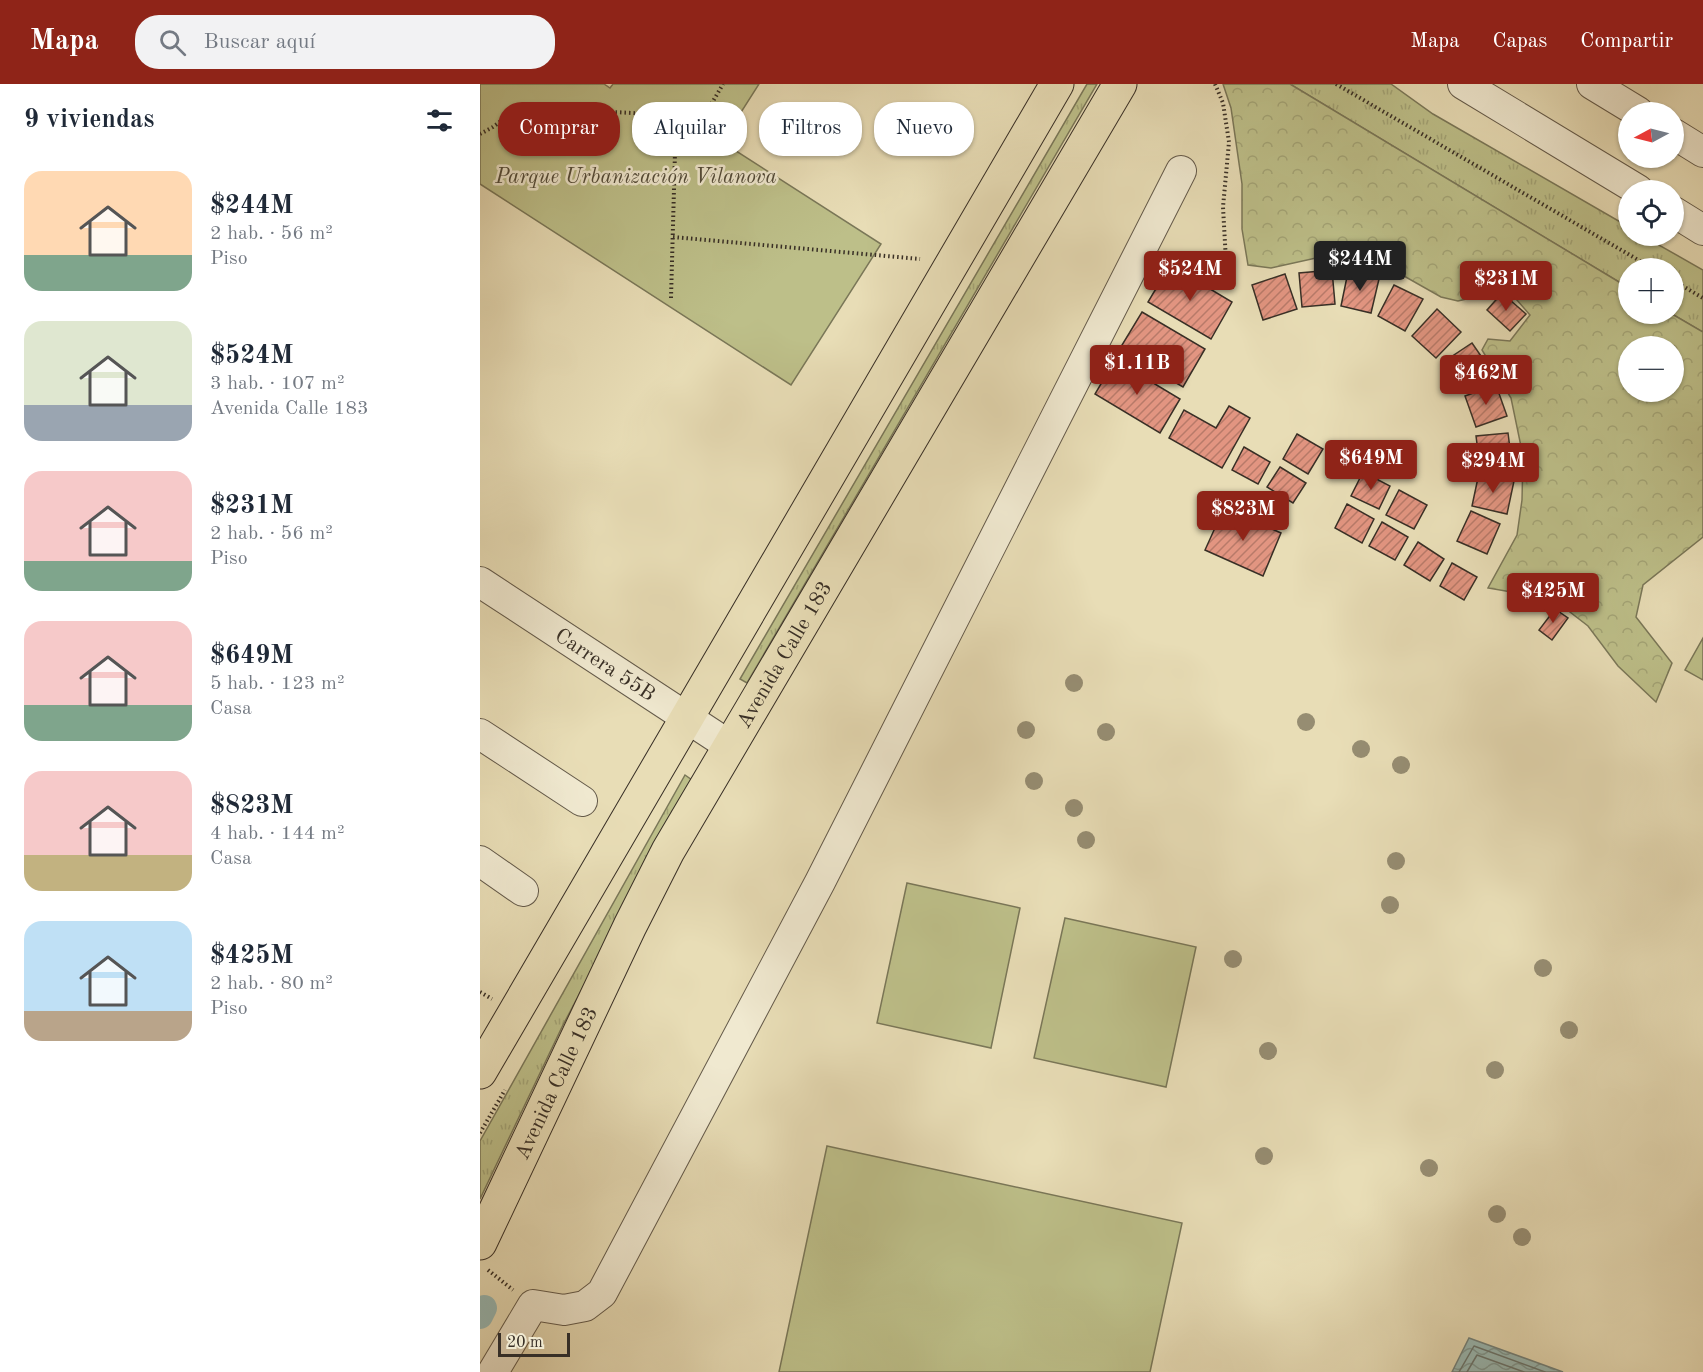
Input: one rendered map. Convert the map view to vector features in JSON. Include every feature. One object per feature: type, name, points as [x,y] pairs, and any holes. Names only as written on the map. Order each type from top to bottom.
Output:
[{"type":"main road","points":[[480,1072],[1057,84]]},
{"type":"main road","name":"Avenida Calle 183","points":[[480,1243],[645,896],[678,834],[1120,84]]},
{"type":"street","points":[[1592,84],[1622,102]]},
{"type":"street","points":[[1472,88],[1622,180]]},
{"type":"street","points":[[1684,140],[1703,152]]},
{"type":"street","points":[[493,1372],[533,1305],[564,1310],[585,1306],[602,1293],[820,882],[1181,171]]},
{"type":"street","points":[[1684,218],[1703,230]]},
{"type":"street","name":"Carrera 55B","points":[[480,582],[730,746]]},
{"type":"street","points":[[480,734],[582,801]]},
{"type":"street","points":[[480,861],[523,891]]},
{"type":"path","points":[[713,102],[723,84]]},
{"type":"path","points":[[1215,84],[1223,104],[1229,142],[1223,207],[1226,261]]},
{"type":"path","points":[[1336,84],[1635,258]]},
{"type":"path","points":[[480,134],[526,106],[555,105],[592,111],[632,113]]},
{"type":"path","points":[[671,298],[675,156]]},
{"type":"path","points":[[673,237],[920,259]]},
{"type":"path","points":[[1684,287],[1703,298]]},
{"type":"path","points":[[480,992],[492,999]]},
{"type":"path","points":[[480,1263],[533,1305]]},
{"type":"green space","name":"Parque Urbanización Vilanova","points":[[480,84],[604,84],[610,88],[613,84],[759,84],[747,103],[632,102],[632,156],[744,156],[881,244],[791,385],[480,184]]},
{"type":"green space","points":[[1087,84],[1097,84],[747,683],[740,679]]},
{"type":"green space","points":[[1223,84],[1290,84],[1618,281],[1618,324],[1684,324],[1684,321],[1703,332],[1703,537],[1643,585],[1636,617],[1672,663],[1656,702],[1618,666],[1588,626],[1553,599],[1488,588],[1517,535],[1522,500],[1523,456],[1511,398],[1482,350],[1488,339],[1510,341],[1530,315],[1502,283],[1483,295],[1458,301],[1441,297],[1404,276],[1363,264],[1316,258],[1271,268],[1248,265],[1242,229],[1242,184],[1231,108]]},
{"type":"green space","points":[[1290,84],[1391,84],[1433,114],[1618,221],[1618,246],[1661,246],[1682,258],[1618,258],[1618,281]]},
{"type":"green space","points":[[1684,259],[1703,270],[1703,332],[1684,321]]},
{"type":"green space","points":[[1703,638],[1703,680],[1685,670]]},
{"type":"green space","points":[[685,775],[692,780],[562,1027],[480,1199],[480,1141]]},
{"type":"green space","points":[[907,883],[1020,908],[991,1048],[877,1023]]},
{"type":"green space","points":[[1065,918],[1196,947],[1166,1087],[1034,1058]]},
{"type":"green space","points":[[827,1146],[1182,1223],[1150,1372],[779,1372]]},
{"type":"water","points":[[1469,1338],[1563,1372],[1452,1372]]},
{"type":"building","points":[[1170,265],[1232,302],[1211,339],[1148,302]]},
{"type":"building","points":[[1332,270],[1335,304],[1302,307],[1299,273]]},
{"type":"building","points":[[1348,272],[1379,279],[1371,313],[1341,306]]},
{"type":"building","points":[[1285,274],[1297,309],[1263,320],[1252,285]]},
{"type":"building","points":[[1394,285],[1423,299],[1405,331],[1378,316]]},
{"type":"building","points":[[1502,293],[1526,314],[1510,331],[1487,310]]},
{"type":"building","points":[[1437,309],[1461,332],[1436,358],[1412,336]]},
{"type":"building","points":[[1142,312],[1205,349],[1183,387],[1119,350]]},
{"type":"building","points":[[1472,343],[1490,369],[1460,390],[1442,363]]},
{"type":"building","points":[[1115,360],[1180,399],[1160,433],[1095,394]]},
{"type":"building","points":[[1496,385],[1507,416],[1476,427],[1465,396]]},
{"type":"building","points":[[1229,406],[1250,418],[1222,468],[1169,438],[1184,410],[1216,428]]},
{"type":"building","points":[[1508,433],[1512,464],[1480,467],[1476,436]]},
{"type":"building","points":[[1297,434],[1323,449],[1308,474],[1283,459]]},
{"type":"building","points":[[1244,447],[1270,462],[1258,484],[1232,470]]},
{"type":"building","points":[[1280,467],[1306,483],[1293,503],[1267,487]]},
{"type":"building","points":[[1363,472],[1390,486],[1379,509],[1351,496]]},
{"type":"building","points":[[1479,473],[1514,481],[1507,514],[1472,506]]},
{"type":"building","points":[[1399,490],[1427,505],[1414,529],[1386,515]]},
{"type":"building","points":[[1347,504],[1374,519],[1362,543],[1335,528]]},
{"type":"building","points":[[1224,508],[1281,533],[1263,576],[1205,550]]},
{"type":"building","points":[[1471,511],[1500,524],[1487,554],[1457,541]]},
{"type":"building","points":[[1382,522],[1408,537],[1395,560],[1369,546]]},
{"type":"building","points":[[1418,542],[1444,559],[1430,581],[1404,565]]},
{"type":"building","points":[[1452,563],[1477,577],[1464,600],[1440,586]]},
{"type":"building","points":[[1555,609],[1568,618],[1552,640],[1539,630]]},
{"type":"waterway","points":[[480,1316],[484,1308]]}]
